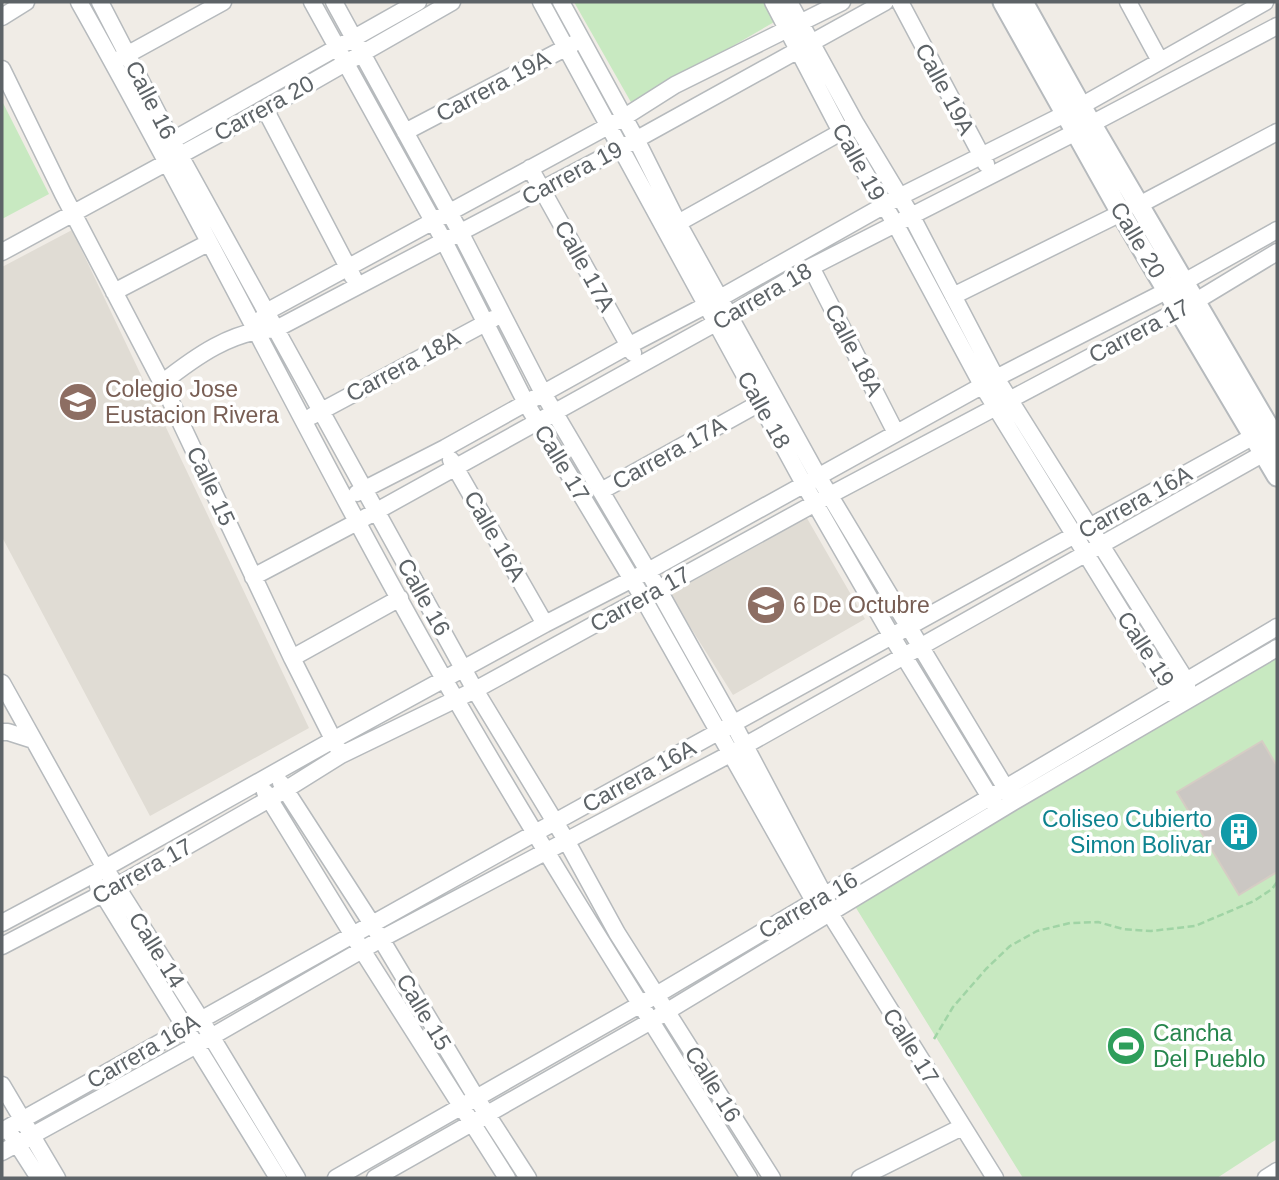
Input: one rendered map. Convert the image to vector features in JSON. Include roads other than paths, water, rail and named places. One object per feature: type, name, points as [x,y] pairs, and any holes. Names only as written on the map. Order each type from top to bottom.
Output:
[{"type":"street","points":[[2,17],[26,2]]},
{"type":"street","name":"Calle 16","points":[[79,2],[267,312],[475,690],[566,840],[617,933],[772,1178]]},
{"type":"street","name":"Calle 16","points":[[100,2],[128,54],[208,243],[357,522],[444,679],[545,852],[749,1178]]},
{"type":"street","points":[[113,62],[223,2]]},
{"type":"street","name":"Calle 17","points":[[312,2],[444,241],[526,403],[643,598],[717,733],[995,1178]]},
{"type":"street","name":"Calle 17","points":[[334,2],[460,233],[543,393],[746,745],[819,898]]},
{"type":"street","name":"Carrera 20","points":[[2,252],[73,214],[335,47],[418,2]]},
{"type":"street","name":"Calle 18","points":[[541,2],[608,126],[723,319],[811,480],[907,627],[1010,796]]},
{"type":"street","name":"Calle 18","points":[[561,2],[636,139],[713,302]]},
{"type":"street","name":"Calle 19","points":[[773,2],[794,27],[848,128],[883,205],[1002,403],[1075,536],[1094,550],[1187,682],[1187,701],[1171,692],[1094,550],[1090,527],[1002,403]]},
{"type":"street","name":"Calle 19","points":[[789,2],[794,27]]},
{"type":"street","name":"Carrera 19","points":[[255,330],[267,312],[623,118],[675,85],[842,2]]},
{"type":"street","name":"Carrera 19","points":[[162,383],[198,355],[255,330],[276,329],[621,148],[885,2]]},
{"type":"street","name":"Calle 19A","points":[[900,2],[992,175]]},
{"type":"street","name":"Calle 20","points":[[1003,2],[1073,110],[1187,305],[1270,438],[1277,476]]},
{"type":"street","name":"Calle 20","points":[[1023,2],[1073,110]]},
{"type":"street","points":[[1128,2],[1160,61]]},
{"type":"street","name":"Carrera 18","points":[[346,500],[713,302],[883,205],[1073,110],[1265,2]]},
{"type":"street","name":"Carrera 20","points":[[169,152],[265,109],[442,4]]},
{"type":"street","name":"Carrera 18","points":[[253,577],[723,319],[811,267],[1277,26]]},
{"type":"street","name":"Carrera 19A","points":[[405,132],[581,40]]},
{"type":"street","name":"Calle 15","points":[[2,69],[73,214],[162,383],[253,577],[341,755]]},
{"type":"street","points":[[265,109],[357,286]]},
{"type":"street","points":[[678,223],[848,128]]},
{"type":"street","name":"Calle 19","points":[[848,128],[912,217],[953,296],[989,382]]},
{"type":"street","points":[[953,296],[1130,209],[1277,132]]},
{"type":"street","name":"Calle 17A","points":[[530,168],[640,364]]},
{"type":"street","name":"Carrera 17","points":[[2,923],[989,382],[1176,286],[1277,230]]},
{"type":"street","points":[[114,292],[208,243]]},
{"type":"street","name":"Carrera 17","points":[[2,946],[270,799],[341,755],[457,700],[823,498],[1187,305],[1277,252]]},
{"type":"street","name":"Calle 18A","points":[[811,267],[896,433]]},
{"type":"street","name":"Carrera 18A","points":[[304,421],[503,314]]},
{"type":"street","name":"Carrera 17A","points":[[601,491],[766,399]]},
{"type":"street","name":"Carrera 16A","points":[[4,1126],[22,1119],[891,635],[1090,527],[1270,438]]},
{"type":"street","name":"Carrera 16A","points":[[2,1152],[211,1037],[381,939],[730,754],[920,648],[1094,550],[1270,438]]},
{"type":"street","name":"Calle 16A","points":[[445,448],[545,624]]},
{"type":"street","name":"Calle 18","points":[[823,498],[891,635],[994,805]]},
{"type":"street","points":[[292,658],[400,598]]},
{"type":"street","name":"Carrera 16","points":[[1010,796],[1277,627]]},
{"type":"street","name":"Carrera 16","points":[[336,1178],[477,1099],[819,898],[1187,701],[1277,648]]},
{"type":"street","name":"Calle 14","points":[[2,683],[98,872],[200,1018],[297,1178]]},
{"type":"street","points":[[4,728],[33,740]]},
{"type":"street","name":"Calle 15","points":[[275,774],[372,924],[477,1099],[528,1178]]},
{"type":"street","name":"Calle 15","points":[[259,783],[507,1178]]},
{"type":"street","name":"Carrera 16","points":[[375,1178],[652,1021],[829,912],[994,805]]},
{"type":"street","name":"Calle 14","points":[[110,889],[184,1029],[278,1178]]},
{"type":"street","points":[[2,1085],[22,1119],[25,1140],[38,1178]]},
{"type":"street","points":[[4,1126],[25,1140],[57,1178]]},
{"type":"street","points":[[860,1178],[962,1127]]},
{"type":"street","points":[[1266,1178],[1277,1171]]},
{"type":"place","name":"Colegio Jose Eustacion Rivera","points":[[78,402]]},
{"type":"place","name":"6 De Octubre","points":[[766,605]]},
{"type":"place","name":"Coliseo Cubierto Simon Bolivar","points":[[1239,832]]},
{"type":"place","name":"Cancha Del Pueblo","points":[[1126,1046]]}]
